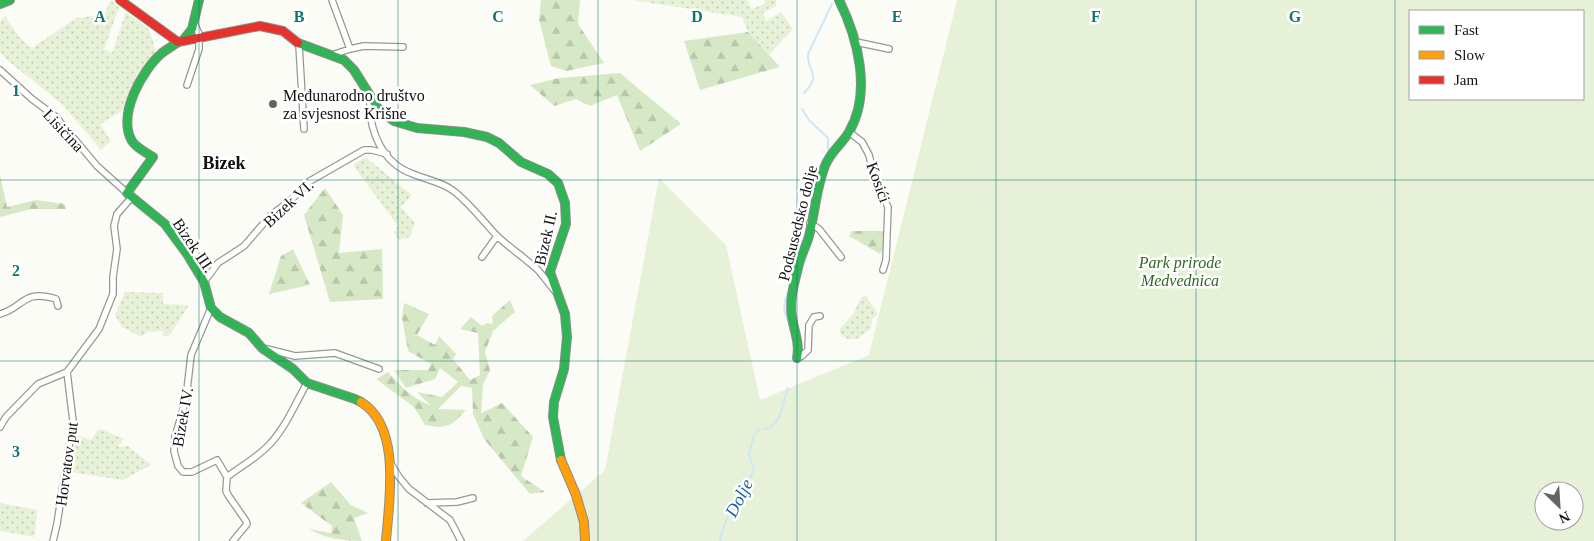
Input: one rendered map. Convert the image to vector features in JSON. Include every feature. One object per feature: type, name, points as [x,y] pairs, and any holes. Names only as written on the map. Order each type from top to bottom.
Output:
[{"type":"street","points":[[0,4],[10,0]]},
{"type":"street","points":[[120,0],[181,41],[261,26],[285,32],[299,45],[326,54],[335,54],[364,46],[403,47]]},
{"type":"street","points":[[0,427],[6,417],[38,384],[67,372],[99,329],[113,294],[117,249],[114,226],[117,214],[153,157],[132,142],[130,138],[128,118],[131,102],[136,90],[162,53],[181,41],[192,29],[199,0]]},
{"type":"street","points":[[332,0],[350,49]]},
{"type":"street","name":"Podsusedsko dolje","points":[[797,358],[799,347],[791,309],[797,271],[806,246],[810,223],[827,160],[839,142],[849,132],[856,113],[859,96],[859,67],[856,42],[846,11],[839,0]]},
{"type":"street","points":[[188,85],[199,49],[200,38],[194,23]]},
{"type":"street","points":[[856,42],[889,48]]},
{"type":"street","points":[[299,45],[304,129]]},
{"type":"street","name":"Bizek II.","points":[[335,54],[346,62],[355,73],[370,101],[392,120],[408,127],[460,132],[487,137],[505,146],[526,164],[549,174],[558,183],[566,205],[566,224],[550,272],[565,314],[568,337],[564,369],[554,402],[554,424],[562,464],[576,495],[584,522],[585,541]]},
{"type":"street","name":"Lisičina","points":[[0,70],[32,99],[56,117],[96,166],[129,195]]},
{"type":"street","points":[[370,101],[372,128],[392,162],[403,170],[446,186],[455,192],[482,217],[497,236],[538,270],[556,293]]},
{"type":"street","name":"Kosići","points":[[849,132],[862,142],[869,155],[876,183],[888,207],[886,260],[883,270]]},
{"type":"street","name":"Bizek VI.","points":[[204,282],[218,263],[244,246],[270,216],[291,200],[310,181],[364,150],[386,154]]},
{"type":"street","name":"Bizek III.","points":[[129,195],[165,224],[187,254],[204,282],[211,308]]},
{"type":"street","points":[[810,223],[819,229],[841,257]]},
{"type":"street","points":[[482,257],[497,236]]},
{"type":"street","points":[[0,314],[28,298],[45,296],[56,299],[58,306]]},
{"type":"street","points":[[211,308],[226,321],[249,333],[262,348],[293,368],[307,383],[355,398],[371,410],[382,427],[391,464],[386,541]]},
{"type":"street","name":"Bizek IV.","points":[[211,308],[191,354],[186,399],[177,430],[174,451],[178,466],[183,472],[192,472],[217,460],[227,477]]},
{"type":"street","points":[[797,358],[808,350],[809,325],[814,317],[820,316]]},
{"type":"street","points":[[262,348],[295,356],[335,353],[380,369]]},
{"type":"street","name":"Horvatov put","points":[[52,541],[60,509],[73,421],[67,372]]},
{"type":"street","points":[[233,541],[247,524],[244,516],[226,491],[227,477],[273,441],[307,383]]},
{"type":"street","points":[[391,464],[409,489],[450,520],[461,541]]},
{"type":"street","points":[[427,503],[457,502],[473,498]]},
{"type":"green space","points":[[111,0],[119,8],[104,49],[112,53],[126,12],[149,29],[156,52],[140,78],[136,72],[136,92],[129,105],[100,124],[111,141],[101,150],[63,105],[0,52],[0,22],[5,16],[20,38],[32,48],[76,18],[104,15]]},
{"type":"green space","points":[[541,0],[580,0],[578,24],[604,63],[566,71],[551,66],[539,20]]},
{"type":"green space","points":[[633,0],[747,0],[752,9],[764,4],[765,0],[776,0],[776,6],[763,13],[766,21],[781,12],[793,29],[769,55],[748,32],[742,17]]},
{"type":"green space","name":"Park prirode Medvednica","points":[[957,0],[1594,0],[1594,541],[523,541],[605,470],[659,178],[726,245],[760,400],[869,355]]},
{"type":"green space","points":[[748,32],[780,67],[700,90],[684,41]]},
{"type":"green space","points":[[620,73],[681,124],[640,151],[617,95],[590,106],[576,99],[554,106],[530,85],[559,78]]},
{"type":"green space","points":[[365,157],[412,195],[401,207],[415,223],[410,237],[399,240],[394,233],[398,226],[353,165]]},
{"type":"green space","points":[[0,175],[7,207],[36,200],[65,204],[66,209],[31,209],[0,217]]},
{"type":"green space","points":[[325,188],[343,215],[339,253],[382,249],[383,299],[330,302],[304,215]]},
{"type":"green space","points":[[852,231],[886,231],[884,248],[880,254],[849,236]]},
{"type":"green space","points":[[293,249],[310,285],[269,294],[281,256]]},
{"type":"green space","points":[[125,292],[163,293],[163,304],[189,305],[169,336],[162,336],[164,331],[147,332],[142,337],[122,327],[115,315]]},
{"type":"green space","points":[[865,295],[878,314],[872,319],[871,328],[857,339],[848,339],[842,336],[839,330],[854,313],[860,299]]},
{"type":"green space","points":[[510,300],[515,312],[493,331],[485,352],[490,370],[483,385],[481,413],[502,403],[533,437],[521,476],[545,492],[530,494],[484,439],[473,414],[472,388],[461,386],[438,409],[466,410],[456,420],[448,425],[433,426],[425,425],[414,407],[376,379],[388,372],[412,395],[430,405],[417,392],[442,397],[458,382],[440,368],[435,379],[406,388],[394,370],[428,370],[431,364],[408,351],[402,318],[404,303],[429,314],[417,335],[435,345],[439,336],[456,354],[453,359],[470,380],[480,375],[478,333],[460,329],[471,317],[482,326],[487,323],[493,324],[492,316]]},
{"type":"green space","points":[[98,430],[103,430],[124,439],[118,447],[128,446],[151,465],[123,480],[70,472],[77,435],[91,440]]},
{"type":"green space","points":[[331,482],[351,505],[368,513],[354,518],[362,541],[334,538],[321,535],[309,529],[331,533],[332,526],[301,503]]},
{"type":"green space","points":[[0,503],[37,510],[35,537],[0,531]]},
{"type":"waterway","name":"Dolje","points":[[804,93],[810,86],[813,77],[808,54],[832,4]]},
{"type":"waterway","name":"Dolje","points":[[802,109],[809,120],[828,138],[828,152]]},
{"type":"waterway","name":"Dolje","points":[[796,259],[802,244]]},
{"type":"waterway","name":"Dolje","points":[[792,277],[793,271]]},
{"type":"waterway","name":"Dolje","points":[[789,322],[785,314],[785,305],[790,289]]},
{"type":"waterway","name":"Dolje","points":[[765,429],[775,424],[778,419],[788,388]]},
{"type":"waterway","name":"Dolje","points":[[720,541],[730,513],[754,470],[749,454],[754,435],[760,429]]},
{"type":"traffic: fast","points":[[0,4],[10,0]]},
{"type":"traffic: fast","points":[[184,39],[192,29],[199,0]]},
{"type":"traffic: fast","points":[[797,358],[797,342],[791,311],[795,280],[809,236],[822,174],[830,156],[849,132],[856,117],[860,100],[861,83],[857,48],[839,0]]},
{"type":"traffic: fast","points":[[178,42],[154,61],[140,81],[134,94],[130,106],[128,130],[132,141],[138,148],[153,157],[127,193],[165,224],[187,254],[204,282],[211,308],[220,317],[249,333],[262,348],[293,369],[307,383],[361,402]]},
{"type":"traffic: fast","points":[[298,43],[344,60],[354,70],[379,110],[394,121],[417,128],[464,132],[487,137],[499,143],[521,162],[548,174],[558,183],[565,203],[566,224],[550,272],[565,314],[567,337],[564,369],[554,402],[553,417],[561,460]]},
{"type":"traffic: slow","points":[[361,402],[374,414],[383,429],[388,446],[390,486],[386,541]]},
{"type":"traffic: slow","points":[[561,460],[576,495],[584,522],[585,541]]},
{"type":"traffic: jam","points":[[120,0],[178,42],[260,26],[283,31],[298,43]]},
{"type":"place","name":"Međunarodno društvo za svjesnost Krišne","points":[[273,104]]},
{"type":"district","name":"Bizek","points":[[224,163]]}]
